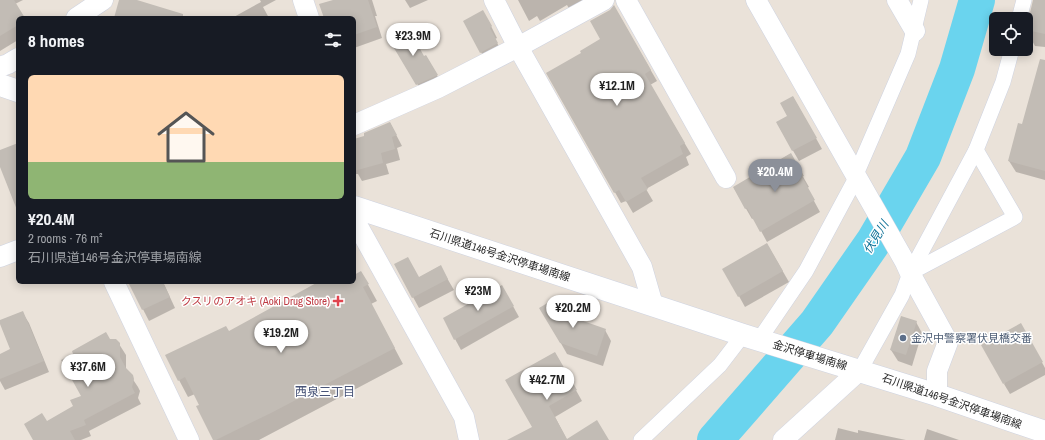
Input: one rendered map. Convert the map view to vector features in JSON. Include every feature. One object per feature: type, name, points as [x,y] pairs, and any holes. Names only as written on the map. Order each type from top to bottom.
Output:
[{"type":"main road","points":[[0,85],[16,90]]},
{"type":"main road","name":"石川県道146号金沢停車場南線","points":[[356,208],[751,337]]},
{"type":"main road","name":"金沢停車場南線","points":[[751,337],[860,370]]},
{"type":"main road","name":"石川県道146号金沢停車場南線","points":[[860,370],[1045,432]]},
{"type":"street","points":[[79,16],[102,0]]},
{"type":"street","points":[[303,0],[308,16]]},
{"type":"street","points":[[494,0],[518,47],[642,267],[653,305]]},
{"type":"street","points":[[356,123],[438,88],[518,47],[604,0]]},
{"type":"street","points":[[626,0],[726,178]]},
{"type":"street","points":[[756,0],[908,267],[948,342],[937,371],[937,395]]},
{"type":"street","points":[[897,0],[915,31]]},
{"type":"street","points":[[641,440],[751,337],[806,271],[856,178],[857,172],[908,54],[915,31],[921,0]]},
{"type":"street","points":[[1021,12],[1024,0]]},
{"type":"street","points":[[783,440],[860,370],[902,295],[908,267],[976,150],[1003,82],[1010,56]]},
{"type":"street","points":[[0,68],[16,59]]},
{"type":"street","points":[[908,267],[1015,217],[976,150]]},
{"type":"street","points":[[356,223],[464,417],[469,440]]},
{"type":"street","points":[[0,257],[16,251]]},
{"type":"street","points":[[115,284],[189,440]]},
{"type":"building","points":[[0,0],[14,0],[24,16],[16,16],[16,26],[0,36]]},
{"type":"building","points":[[119,0],[137,0],[183,14],[183,16],[115,16]]},
{"type":"building","points":[[333,0],[368,0],[377,27],[356,34],[356,16],[323,16],[319,4]]},
{"type":"building","points":[[1033,0],[1045,0],[1045,34],[1033,31],[1033,12],[1030,12]]},
{"type":"building","points":[[614,5],[651,70],[645,74],[685,143],[680,146],[683,154],[641,178],[648,189],[626,202],[619,190],[614,193],[546,73],[581,53],[580,51],[600,39],[590,21],[610,10]]},
{"type":"building","points":[[483,10],[492,26],[490,28],[498,43],[480,53],[463,21]]},
{"type":"building","points":[[404,29],[407,33],[410,31],[424,56],[426,55],[438,75],[416,85],[388,38]]},
{"type":"building","points":[[1040,59],[1045,60],[1045,171],[1008,161],[1018,123],[1022,124]]},
{"type":"building","points":[[793,96],[817,138],[792,151],[776,122],[787,116],[780,103]]},
{"type":"building","points":[[390,122],[397,135],[392,137],[395,149],[381,153],[383,163],[356,170],[356,138],[364,136],[364,133]]},
{"type":"building","points":[[16,144],[16,207],[0,167],[0,150]]},
{"type":"building","points":[[791,153],[815,200],[760,232],[747,208],[745,209],[733,187]]},
{"type":"building","points":[[767,243],[783,271],[738,297],[722,269]]},
{"type":"building","points":[[408,257],[419,277],[441,265],[448,279],[412,298],[394,264]]},
{"type":"building","points":[[361,271],[369,284],[363,287],[395,348],[271,413],[216,440],[213,440],[196,406],[199,405],[185,377],[178,381],[165,355],[226,326],[229,331],[314,284],[356,284],[356,274]]},
{"type":"building","points":[[129,284],[164,284],[170,297],[142,310]]},
{"type":"building","points":[[502,285],[514,306],[454,340],[443,318]]},
{"type":"building","points":[[551,301],[563,305],[569,316],[606,329],[597,356],[560,343],[539,308]]},
{"type":"building","points":[[23,311],[44,361],[0,379],[0,354],[10,349],[0,324],[0,320]]},
{"type":"building","name":"金沢中警察署伏見橋交番","points":[[901,316],[917,321],[906,355],[890,350]]},
{"type":"building","points":[[1021,323],[1043,362],[1003,384],[981,345]]},
{"type":"building","points":[[106,332],[110,339],[116,339],[120,343],[120,357],[126,368],[133,375],[134,379],[132,387],[135,393],[84,420],[86,425],[70,431],[75,440],[33,440],[24,424],[42,413],[47,421],[73,406],[70,400],[81,396],[61,360],[73,354],[72,351]]},
{"type":"building","points":[[555,352],[577,390],[549,406],[567,439],[597,420],[609,440],[507,440],[532,427],[505,380]]},
{"type":"waterway","name":"伏見川","points":[[715,440],[817,323],[874,241],[923,157],[957,69],[977,0]]},
{"type":"place","name":"クスリのアオキ (Aoki Drug Store)","points":[[338,301]]},
{"type":"place","name":"金沢中警察署伏見橋交番","points":[[903,338]]},
{"type":"district","name":"西泉三丁目","points":[[325,392]]}]
